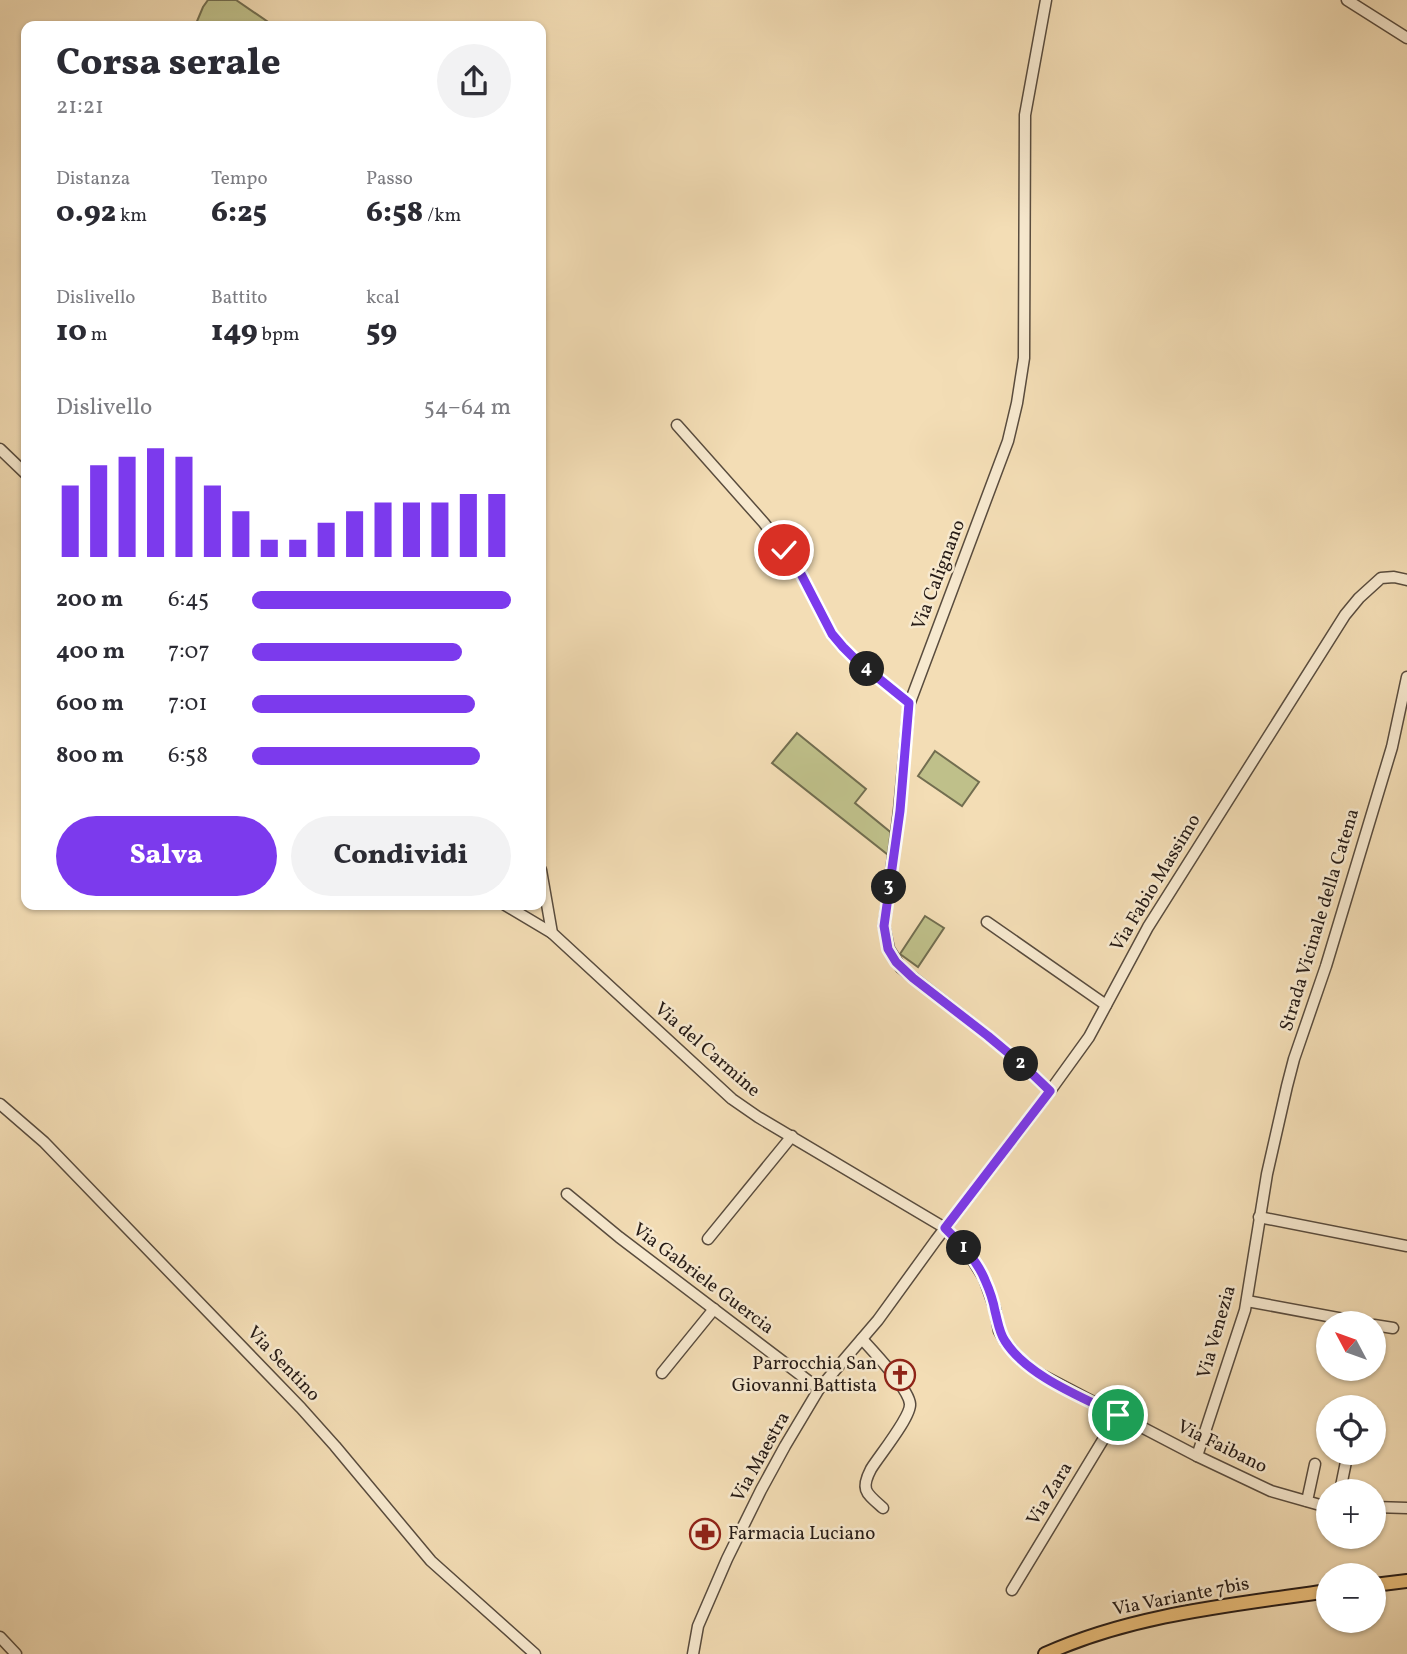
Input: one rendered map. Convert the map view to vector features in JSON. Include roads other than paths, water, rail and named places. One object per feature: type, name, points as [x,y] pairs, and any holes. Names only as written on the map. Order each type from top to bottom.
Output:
[{"type":"main road","points":[[1386,1584],[1407,1581]]},
{"type":"main road","name":"Via Variante 7bis","points":[[1045,1654],[1074,1641],[1146,1619],[1316,1593]]},
{"type":"street","name":"Via Calignano","points":[[1046,0],[1025,115],[1024,358],[1017,402],[1008,441],[909,703],[900,811],[884,926],[888,949],[896,962],[1024,1066],[1050,1091]]},
{"type":"street","points":[[1347,0],[1407,38]]},
{"type":"street","points":[[677,425],[778,541],[801,574],[832,634],[856,660],[909,703]]},
{"type":"street","points":[[0,449],[21,469]]},
{"type":"street","name":"Via Fabio Massimo","points":[[945,1228],[1089,1037],[1148,927],[1345,615],[1381,578],[1407,580]]},
{"type":"street","name":"Strada Vicinale della Catena","points":[[1267,1174],[1294,1059],[1326,966],[1392,747],[1407,677]]},
{"type":"street","points":[[546,899],[552,933]]},
{"type":"street","name":"Via del Carmine","points":[[513,910],[552,933],[732,1099],[945,1228]]},
{"type":"street","points":[[987,922],[1106,1004]]},
{"type":"street","name":"Via Sentino","points":[[0,1104],[52,1150],[293,1400],[431,1561],[535,1654]]},
{"type":"street","points":[[708,1239],[792,1136]]},
{"type":"street","name":"Via Venezia","points":[[1196,1456],[1245,1310],[1267,1174]]},
{"type":"street","name":"Via Gabriele Guercia","points":[[567,1194],[619,1237],[819,1389]]},
{"type":"street","points":[[1259,1217],[1407,1247]]},
{"type":"street","name":"Via Maestra","points":[[693,1654],[698,1626],[727,1559],[779,1457],[819,1389],[878,1320],[945,1228]]},
{"type":"street","name":"Via Faibano","points":[[945,1228],[967,1252],[984,1278],[995,1309],[999,1331],[1006,1343],[1038,1373],[1196,1456],[1272,1491],[1316,1503]]},
{"type":"street","points":[[1247,1301],[1316,1314]]},
{"type":"street","points":[[662,1373],[714,1309]]},
{"type":"street","points":[[1386,1327],[1393,1328]]},
{"type":"street","points":[[862,1339],[899,1383],[910,1405],[905,1419],[866,1477],[867,1494],[883,1507]]},
{"type":"street","name":"Via Zara","points":[[1012,1590],[1118,1415]]},
{"type":"street","points":[[1307,1501],[1315,1464]]},
{"type":"street","points":[[1386,1507],[1407,1508]]},
{"type":"street","points":[[0,1637],[16,1654]]},
{"type":"place","name":"Parrocchia San Giovanni Battista","points":[[900,1375]]},
{"type":"place","name":"Farmacia Luciano","points":[[705,1534]]}]
